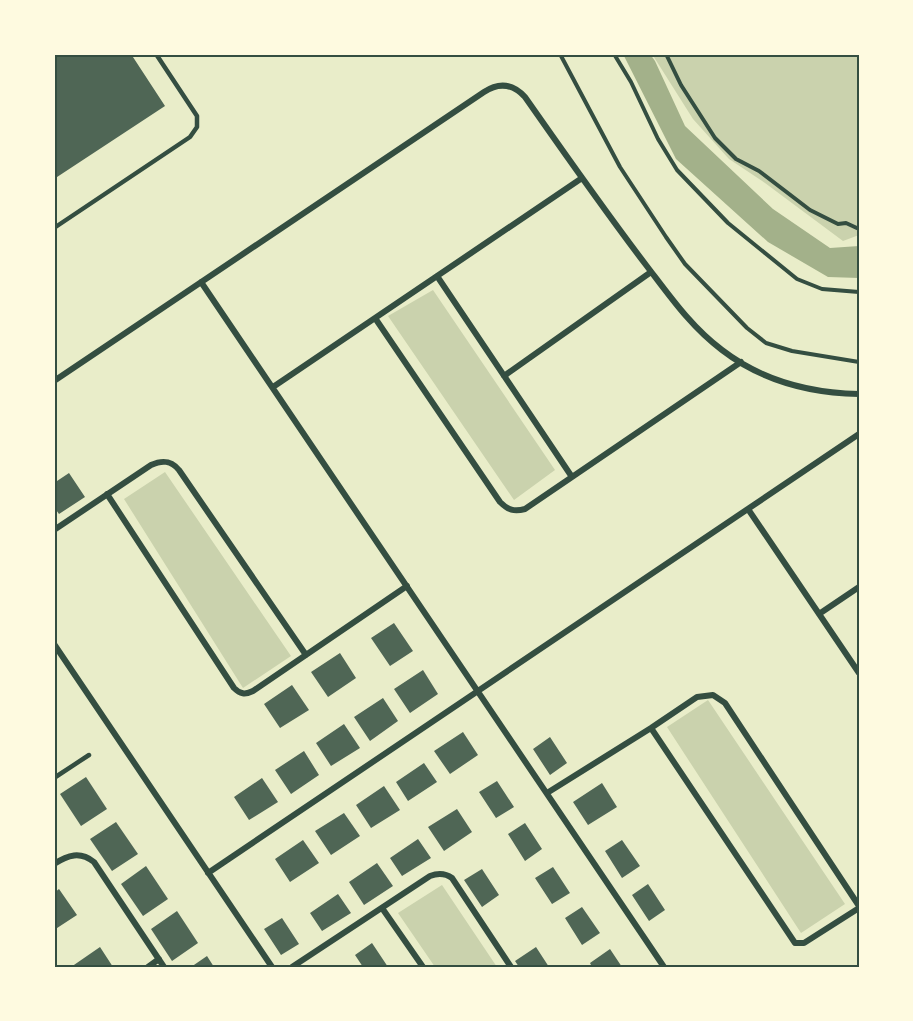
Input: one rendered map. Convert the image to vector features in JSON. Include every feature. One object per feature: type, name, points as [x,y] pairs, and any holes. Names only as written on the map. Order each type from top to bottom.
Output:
[{"type":"street","points":[[54,381],[484,92],[498,85],[506,85],[520,92],[525,98],[651,272],[699,330],[741,363],[777,379],[806,388],[859,394]]},
{"type":"street","points":[[273,387],[582,178]]},
{"type":"street","points":[[504,376],[651,272]]},
{"type":"street","points":[[436,276],[572,477]]},
{"type":"street","points":[[201,282],[664,967]]},
{"type":"street","points":[[375,318],[500,502],[511,510],[525,509],[741,363]]},
{"type":"street","points":[[208,873],[859,434]]},
{"type":"street","points":[[54,530],[158,462],[165,461],[176,465],[306,655]]},
{"type":"street","points":[[107,494],[238,692],[248,694],[253,692],[407,586]]},
{"type":"street","points":[[748,509],[859,673]]},
{"type":"street","points":[[819,614],[859,587]]},
{"type":"street","points":[[54,644],[272,967]]},
{"type":"street","points":[[547,794],[697,698],[713,695],[725,703],[859,907],[804,943],[795,943],[651,728]]},
{"type":"street","points":[[54,864],[64,857],[76,855],[89,858],[94,862],[164,967]]},
{"type":"street","points":[[292,967],[436,874],[448,875],[454,882],[511,967]]},
{"type":"street","points":[[382,908],[423,967]]},
{"type":"street","points":[[148,967],[159,959]]},
{"type":"lane","points":[[54,228],[190,137],[197,127],[197,116],[156,54]]},
{"type":"lane","points":[[54,778],[89,755]]},
{"type":"path","points":[[560,54],[620,167],[666,237],[686,264],[747,328],[766,343],[792,351],[859,362]]},
{"type":"path","points":[[614,54],[632,82],[658,139],[677,170],[728,223],[797,279],[822,289],[859,292]]},
{"type":"path","points":[[666,54],[681,85],[715,138],[736,159],[759,171],[810,210],[838,224],[846,223],[859,230]]},
{"type":"shaded area","points":[[623,54],[650,54],[685,126],[773,209],[830,248],[859,246],[859,278],[828,277],[768,242],[676,159]]},
{"type":"shaded area","points":[[652,54],[859,54],[859,235],[843,241],[729,159],[693,119]]},
{"type":"shaded area","points":[[433,290],[555,470],[514,500],[388,316]]},
{"type":"shaded area","points":[[165,472],[291,656],[243,688],[124,499]]},
{"type":"shaded area","points":[[708,700],[845,904],[801,933],[667,727]]},
{"type":"shaded area","points":[[442,885],[497,967],[435,967],[398,913]]},
{"type":"building","points":[[54,54],[131,54],[165,106],[54,179]]},
{"type":"building","points":[[69,473],[85,497],[59,514],[54,507],[54,483]]},
{"type":"building","points":[[394,623],[413,651],[390,666],[371,638]]},
{"type":"building","points":[[340,653],[356,678],[328,697],[311,672]]},
{"type":"building","points":[[423,670],[438,694],[410,713],[394,689]]},
{"type":"building","points":[[292,685],[309,710],[280,728],[264,704]]},
{"type":"building","points":[[383,698],[398,721],[370,741],[354,717]]},
{"type":"building","points":[[344,724],[360,748],[331,766],[316,743]]},
{"type":"building","points":[[463,732],[478,755],[450,774],[434,751]]},
{"type":"building","points":[[550,737],[567,763],[550,775],[533,749]]},
{"type":"building","points":[[304,751],[319,775],[291,794],[275,770]]},
{"type":"building","points":[[424,763],[437,782],[408,801],[396,782]]},
{"type":"building","points":[[86,777],[107,809],[81,826],[60,794]]},
{"type":"building","points":[[262,778],[278,802],[249,820],[234,797]]},
{"type":"building","points":[[497,781],[514,807],[496,818],[479,792]]},
{"type":"building","points":[[602,783],[617,807],[588,825],[573,802]]},
{"type":"building","points":[[384,786],[400,810],[371,828],[356,805]]},
{"type":"building","points":[[457,809],[472,832],[444,851],[428,827]]},
{"type":"building","points":[[344,813],[360,836],[331,855],[315,831]]},
{"type":"building","points":[[116,822],[138,854],[112,871],[90,839]]},
{"type":"building","points":[[525,823],[542,849],[525,861],[508,834]]},
{"type":"building","points":[[418,839],[431,858],[402,876],[390,858]]},
{"type":"building","points":[[303,840],[319,863],[290,882],[275,859]]},
{"type":"building","points":[[622,840],[640,866],[622,878],[605,851]]},
{"type":"building","points":[[377,863],[393,886],[364,905],[349,882]]},
{"type":"building","points":[[146,866],[168,899],[143,916],[121,884]]},
{"type":"building","points":[[553,867],[570,893],[552,904],[535,878]]},
{"type":"building","points":[[482,869],[499,895],[482,907],[464,880]]},
{"type":"building","points":[[648,884],[665,910],[649,921],[632,895]]},
{"type":"building","points":[[59,889],[77,915],[54,930],[54,893]]},
{"type":"building","points":[[338,894],[351,913],[322,931],[310,913]]},
{"type":"building","points":[[582,907],[600,933],[582,945],[565,918]]},
{"type":"building","points":[[177,911],[198,943],[172,961],[151,929]]},
{"type":"building","points":[[282,918],[299,944],[281,955],[264,929]]},
{"type":"building","points":[[372,943],[388,967],[363,967],[355,955]]},
{"type":"building","points":[[100,947],[113,967],[71,967]]},
{"type":"building","points":[[536,947],[549,967],[519,967],[515,961]]},
{"type":"building","points":[[610,949],[622,967],[592,967],[590,963]]},
{"type":"building","points":[[207,956],[214,967],[191,967]]}]
